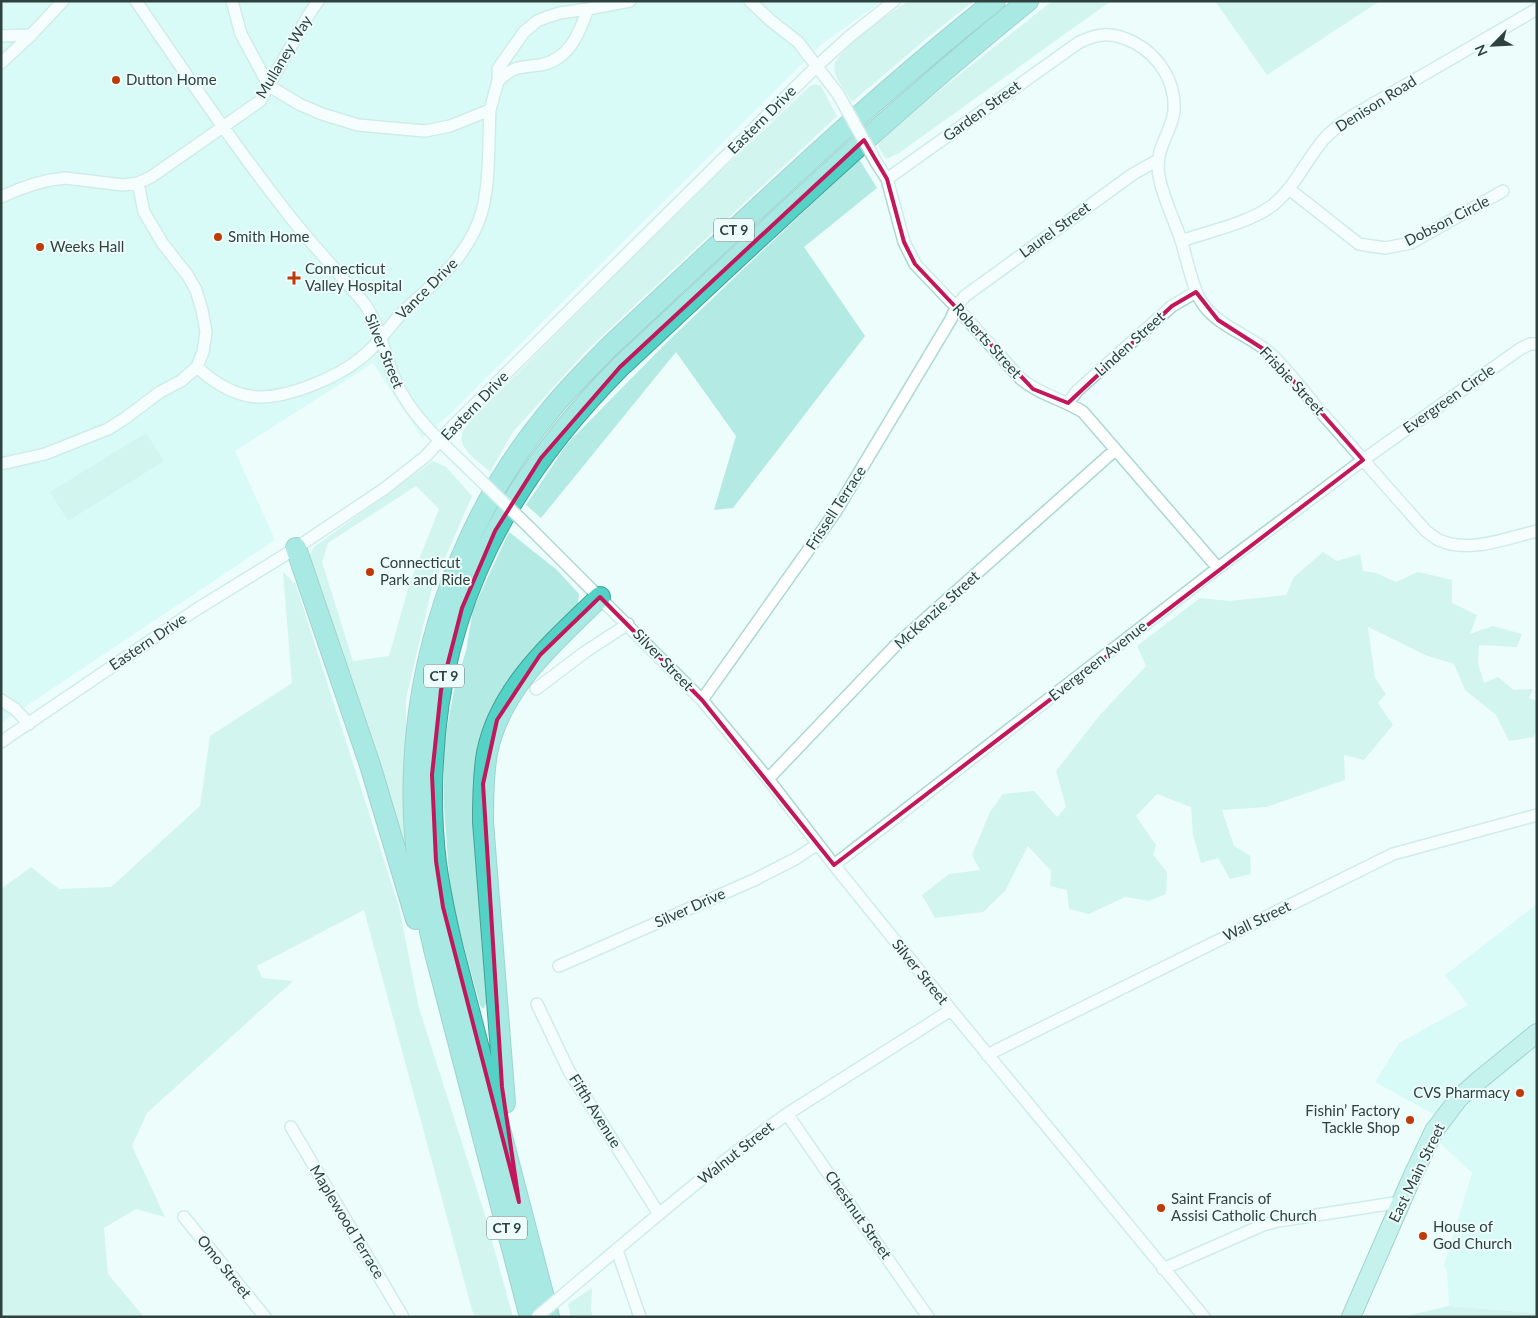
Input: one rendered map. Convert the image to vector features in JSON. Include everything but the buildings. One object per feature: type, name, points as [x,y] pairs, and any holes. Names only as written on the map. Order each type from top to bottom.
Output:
[{"type":"highway","name":"CT 9","points":[[530,1317],[434,949],[417,861],[414,809],[416,730],[422,687],[444,602],[459,561],[477,521],[498,483],[527,440],[549,412],[602,354],[846,127],[918,64],[995,1]]},
{"type":"highway","name":"CT 9","points":[[550,1317],[443,907],[436,862],[432,818],[434,734],[441,690],[462,608],[476,570],[495,531],[521,488],[541,458],[593,394],[627,360],[848,155],[944,70],[1028,1]]},
{"type":"highway","points":[[296,548],[394,842],[428,961],[484,1140]]},
{"type":"highway","points":[[519,1202],[502,1086],[483,822],[483,784],[488,752],[497,720],[514,691],[540,655],[600,597]]},
{"type":"main road","name":"East Main Street","points":[[1351,1317],[1434,1131],[1448,1112],[1477,1082],[1537,1033]]},
{"type":"street","points":[[1,63],[63,1]]},
{"type":"street","name":"Silver Street","points":[[136,1],[223,128],[304,234],[365,304],[382,336],[392,372],[400,390],[412,409],[440,441],[628,624],[702,700],[768,779],[834,865],[951,1010],[1204,1317]]},
{"type":"street","points":[[232,1],[241,34],[270,86],[299,104],[322,114],[358,125],[426,131],[450,126],[490,110]]},
{"type":"street","name":"Mullaney Way","points":[[138,182],[151,177],[260,101],[318,1]]},
{"type":"street","name":"Vance Drive","points":[[197,367],[214,382],[239,393],[258,397],[277,395],[326,380],[362,357],[402,312],[440,279],[463,252],[479,222],[488,182],[490,110],[498,81],[498,69],[504,57],[529,28],[546,17],[630,1]]},
{"type":"street","name":"Roberts Street","points":[[750,1],[798,42],[838,94],[887,179],[904,242],[915,264],[1032,389],[1068,403],[1083,412],[1218,568]]},
{"type":"street","name":"Eastern Drive","points":[[1,742],[194,611],[296,548],[384,489],[426,456],[460,419],[816,66],[894,1]]},
{"type":"street","points":[[498,81],[508,71],[543,64],[563,55],[578,35],[588,9]]},
{"type":"street","name":"Denison Road","points":[[1181,241],[1248,218],[1274,204],[1289,189],[1324,138],[1334,128],[1537,10]]},
{"type":"street","points":[[1,36],[31,35]]},
{"type":"street","name":"Frisbie Street","points":[[1078,43],[1096,35],[1119,35],[1150,52],[1169,78],[1174,111],[1158,160],[1159,178],[1196,292],[1201,302],[1218,320],[1268,352],[1426,531],[1438,540],[1451,544],[1476,545],[1537,532]]},
{"type":"street","name":"Garden Street","points":[[887,179],[1078,43]]},
{"type":"street","name":"Laurel Street","points":[[956,307],[964,296],[1133,174],[1158,160]]},
{"type":"street","points":[[1,197],[35,184],[65,178],[123,185],[138,182],[144,212],[163,244],[188,276],[196,290],[206,332],[203,352],[197,367],[181,381],[160,392],[124,419],[108,429],[45,454],[3,461]]},
{"type":"street","name":"Dobson Circle","points":[[1289,189],[1359,244],[1385,248],[1411,243],[1503,191]]},
{"type":"street","name":"Linden Street","points":[[1068,403],[1077,391],[1172,306],[1196,292]]},
{"type":"street","name":"Frissell Terrace","points":[[702,700],[836,511],[951,319],[956,307]]},
{"type":"street","name":"Evergreen Circle","points":[[1363,460],[1520,349],[1530,344],[1537,344]]},
{"type":"street","name":"McKenzie Street","points":[[768,779],[894,648],[1115,450]]},
{"type":"street","name":"Evergreen Avenue","points":[[834,865],[1218,568],[1363,460]]},
{"type":"street","points":[[536,689],[585,652],[628,624]]},
{"type":"street","points":[[1,700],[15,709],[29,724]]},
{"type":"street","name":"Wall Street","points":[[987,1054],[1393,854],[1537,815]]},
{"type":"street","name":"Silver Drive","points":[[559,966],[754,880],[795,859],[818,844]]},
{"type":"street","name":"Fifth Avenue","points":[[537,1004],[569,1071],[659,1214]]},
{"type":"street","name":"Walnut Street","points":[[537,1317],[659,1214],[787,1114],[951,1010]]},
{"type":"street","name":"Chestnut Street","points":[[787,1114],[928,1317]]},
{"type":"street","name":"Maplewood Terrace","points":[[291,1127],[403,1317]]},
{"type":"street","points":[[1163,1269],[1278,1220],[1401,1202]]},
{"type":"street","name":"Omo Street","points":[[184,1217],[265,1317]]},
{"type":"street","points":[[617,1250],[640,1317]]},
{"type":"highlighted area","points":[[864,140],[887,179],[904,242],[915,264],[1033,389],[1068,403],[1172,306],[1196,292],[1218,320],[1268,352],[1363,460],[834,865],[702,700],[600,597],[540,655],[497,720],[483,784],[502,1087],[519,1202],[443,907],[436,861],[432,775],[441,690],[462,608],[495,531],[541,458],[620,367]]},
{"type":"shaded area","name":"Connecticut Valley Hospital","points":[[1,1],[882,1],[822,44],[447,417],[422,438],[373,363],[235,451],[275,540],[1,723]]},
{"type":"shaded area","points":[[908,1],[974,1],[852,102],[836,77],[834,68],[836,61],[865,32]]},
{"type":"shaded area","points":[[1052,1],[1111,1],[899,153],[886,159],[878,146],[881,137]]},
{"type":"shaded area","points":[[1215,1],[1380,1],[1267,75]]},
{"type":"shaded area","points":[[815,84],[821,86],[837,116],[586,351],[513,432],[490,472],[476,460],[463,445],[462,440],[466,426],[473,418],[681,209],[810,86]]},
{"type":"shaded area","points":[[859,159],[877,188],[804,247],[865,336],[733,508],[714,510],[736,436],[676,352],[541,518],[526,505],[567,444],[666,343]]},
{"type":"shaded area","points":[[146,433],[164,461],[68,521],[50,492]]},
{"type":"shaded area","points":[[433,461],[446,467],[472,496],[432,588],[406,699],[406,874],[307,560],[314,547]],"holes":[[[416,486],[439,509],[410,582],[389,656],[353,661],[322,562],[328,543]]]},
{"type":"shaded area","points":[[509,532],[557,570],[579,594],[578,604],[501,699],[480,884],[483,959],[487,994],[486,1004],[483,1009],[480,1005],[454,911],[449,876],[444,806],[444,744],[454,690],[466,651],[473,609]]},
{"type":"shaded area","points":[[1323,552],[1337,561],[1360,554],[1363,571],[1376,573],[1396,582],[1418,572],[1452,580],[1452,603],[1477,615],[1470,634],[1493,626],[1522,634],[1517,647],[1479,645],[1478,664],[1484,683],[1498,677],[1514,690],[1533,689],[1529,698],[1537,701],[1537,732],[1533,737],[1509,741],[1496,715],[1465,690],[1454,664],[1425,655],[1368,627],[1375,678],[1386,694],[1378,703],[1393,725],[1364,760],[1344,755],[1345,780],[1266,807],[1222,810],[1234,846],[1250,856],[1251,874],[1230,879],[1218,858],[1201,863],[1193,835],[1191,807],[1157,794],[1136,816],[1156,845],[1153,855],[1167,872],[1166,894],[1149,901],[1125,897],[1089,914],[1069,909],[1067,890],[1050,886],[1051,871],[1028,846],[1005,891],[983,912],[935,918],[922,895],[949,874],[980,870],[972,855],[990,812],[1003,794],[1034,791],[1057,817],[1066,807],[1056,771],[1099,716],[1146,666],[1137,646],[1200,598],[1230,601],[1286,595],[1294,577]]},
{"type":"shaded area","points":[[283,572],[296,585],[399,907],[419,1008],[484,1212],[513,1317],[475,1317],[472,1310],[364,910],[257,966],[262,978],[293,981],[147,1113],[132,1146],[165,1217],[136,1209],[104,1228],[108,1274],[144,1317],[1,1317],[1,889],[31,867],[59,889],[111,887],[200,806],[210,736],[292,683]]},
{"type":"shaded area","points":[[1537,904],[1537,1313],[1449,1306],[1447,1271],[1444,1265],[1472,1173],[1426,1130],[1435,1115],[1375,1082],[1399,1043],[1468,1005],[1445,975]]},
{"type":"shaded area","points":[[592,1288],[591,1311],[593,1317],[571,1317],[568,1304]]},
{"type":"shaded area","points":[[1449,1306],[1537,1313],[1537,1317],[1414,1317],[1411,1315]]},
{"type":"place","name":"Dutton Home","points":[[116,80]]},
{"type":"place","name":"Smith Home","points":[[218,237]]},
{"type":"place","name":"Weeks Hall","points":[[40,247]]},
{"type":"place","name":"Connecticut Valley Hospital","points":[[294,278]]},
{"type":"place","name":"Connecticut Park and Ride","points":[[370,572]]},
{"type":"place","name":"CVS Pharmacy","points":[[1520,1093]]},
{"type":"place","name":"Fishin’ Factory Tackle Shop","points":[[1410,1120]]},
{"type":"place","name":"Saint Francis of Assisi Catholic Church","points":[[1161,1208]]},
{"type":"place","name":"House of God Church","points":[[1423,1236]]}]
